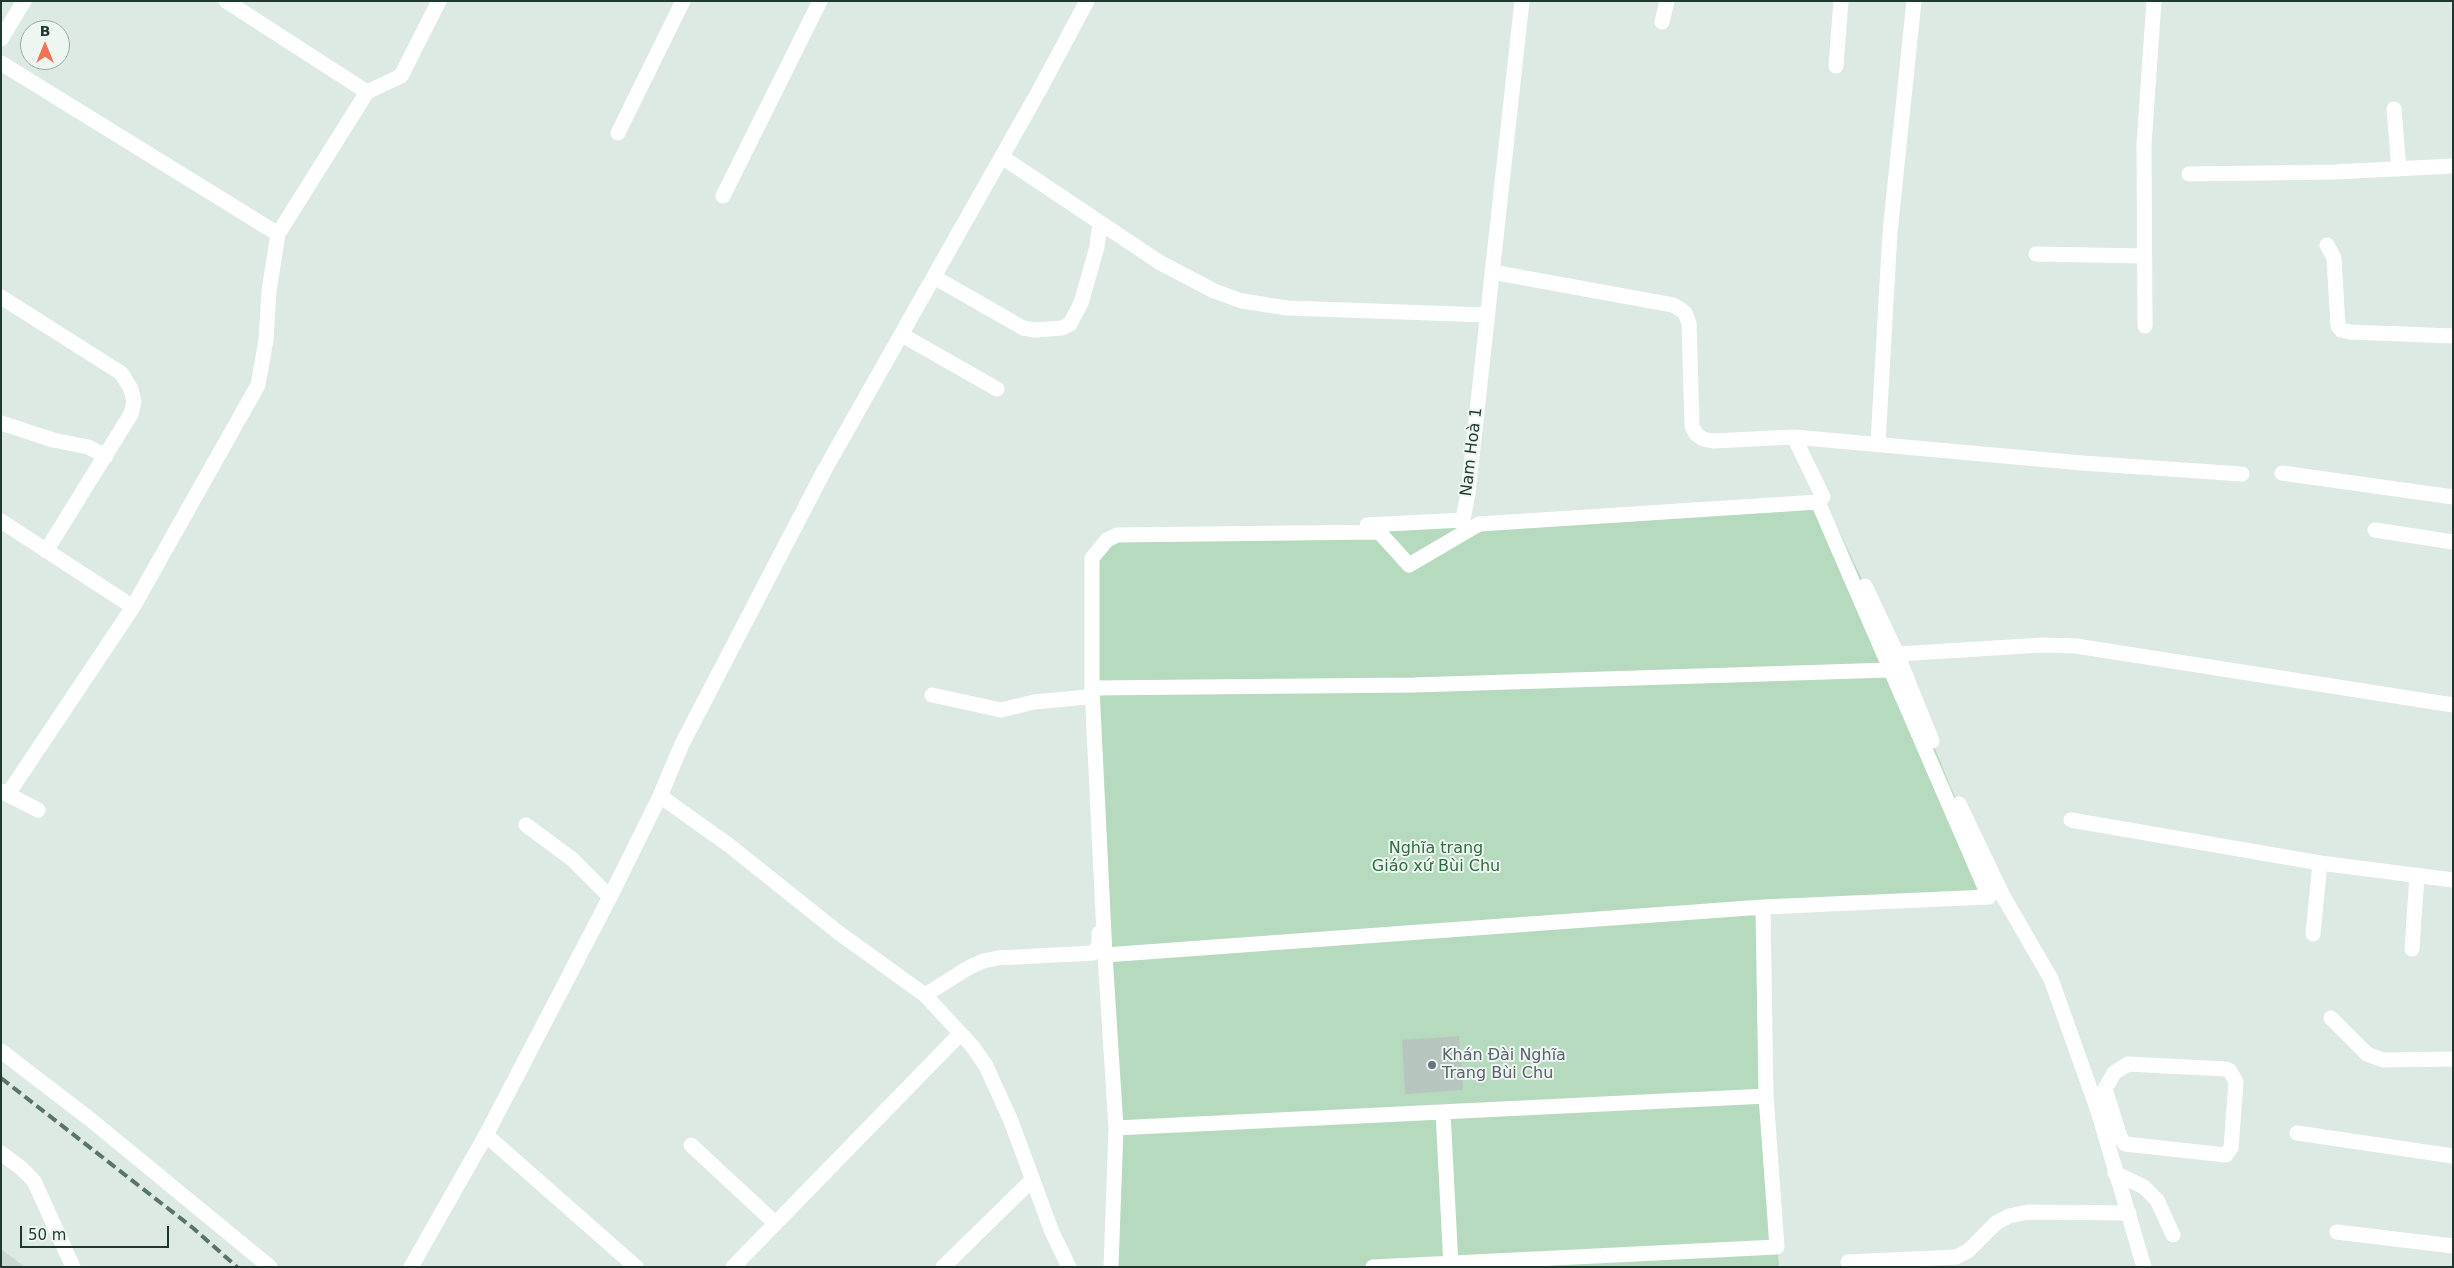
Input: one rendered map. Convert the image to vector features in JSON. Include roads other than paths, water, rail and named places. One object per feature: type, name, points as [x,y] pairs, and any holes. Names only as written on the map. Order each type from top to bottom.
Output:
[{"type":"street","points":[[1,39],[24,1]]},
{"type":"street","points":[[226,1],[367,92]]},
{"type":"street","points":[[38,810],[5,793],[133,607],[258,385],[265,348],[269,292],[278,234],[367,92],[401,76],[439,1]]},
{"type":"street","points":[[618,133],[683,1]]},
{"type":"street","points":[[723,196],[820,1]]},
{"type":"street","points":[[411,1267],[486,1135],[610,898],[660,796],[682,744],[820,480],[1002,157],[1087,1]]},
{"type":"street","name":"Nam Hoà 1","points":[[1090,693],[1084,586],[1087,555],[1102,537],[1116,531],[1318,527],[1463,520],[1488,315],[1522,1]]},
{"type":"street","points":[[1662,22],[1667,1]]},
{"type":"street","points":[[1836,66],[1841,1]]},
{"type":"street","points":[[1878,443],[1890,232],[1914,1]]},
{"type":"street","points":[[2145,326],[2144,144],[2154,1]]},
{"type":"street","points":[[1,63],[278,234]]},
{"type":"street","points":[[2394,109],[2399,169]]},
{"type":"street","points":[[1002,157],[1159,262],[1214,291],[1242,301],[1287,308],[1488,315]]},
{"type":"street","points":[[2189,174],[2453,166]]},
{"type":"street","points":[[934,277],[1023,328],[1035,330],[1062,328],[1070,324],[1081,303],[1097,246],[1100,222]]},
{"type":"street","points":[[2327,244],[2334,258],[2338,326],[2341,330],[2350,332],[2453,336]]},
{"type":"street","points":[[2036,254],[2144,256]]},
{"type":"street","points":[[1492,272],[1673,305],[1680,309],[1685,313],[1688,323],[1692,426],[1696,434],[1703,439],[1713,441],[1794,437],[1878,443],[2082,463],[2242,474]]},
{"type":"street","points":[[1,297],[113,368],[131,389],[134,402],[131,414],[46,551]]},
{"type":"street","points":[[902,335],[997,389]]},
{"type":"street","points":[[1,423],[53,440],[88,447],[106,456]]},
{"type":"street","points":[[1794,437],[1897,654],[1950,786],[2003,896],[2051,978],[2098,1111],[2115,1173],[2130,1214],[2144,1267]]},
{"type":"street","points":[[2282,473],[2453,497]]},
{"type":"street","points":[[1463,520],[1823,497]]},
{"type":"street","points":[[925,995],[968,968],[998,958],[1086,955],[1096,950],[1099,931],[1090,693],[1092,558],[1099,547],[1117,535],[1378,532],[1409,565],[1479,524],[1818,502],[1989,898],[1763,907],[1105,955]]},
{"type":"street","points":[[1,521],[133,607]]},
{"type":"street","points":[[2375,530],[2453,542]]},
{"type":"street","points":[[1897,654],[2035,645],[2076,646],[2453,705]]},
{"type":"street","points":[[932,695],[1001,710],[1034,702],[1090,693],[1890,670]]},
{"type":"street","points":[[1090,693],[1116,1128],[1111,1267]]},
{"type":"street","points":[[660,796],[730,846],[839,933],[925,995],[960,1034],[986,1066],[1010,1121],[1052,1232],[1068,1267]]},
{"type":"street","points":[[2071,820],[2320,863],[2453,880]]},
{"type":"street","points":[[526,825],[572,859],[610,898]]},
{"type":"street","points":[[2313,934],[2320,863]]},
{"type":"street","points":[[2412,949],[2417,876]]},
{"type":"street","points":[[1373,1267],[1616,1261],[1777,1247],[1766,1096],[1763,907]]},
{"type":"street","points":[[2331,1018],[2367,1054],[2383,1060],[2453,1059]]},
{"type":"street","points":[[733,1267],[960,1034]]},
{"type":"street","points":[[1,1051],[91,1120],[270,1267]]},
{"type":"street","points":[[2098,1111],[2105,1089],[2114,1073],[2128,1064],[2230,1071],[2236,1082],[2229,1152],[2226,1155],[2125,1144],[2120,1137],[2105,1089]]},
{"type":"street","points":[[1116,1128],[1766,1096]]},
{"type":"street","points":[[1443,1112],[1451,1265]]},
{"type":"street","points":[[2297,1133],[2453,1156]]},
{"type":"street","points":[[486,1135],[636,1267]]},
{"type":"street","points":[[690,1145],[775,1223]]},
{"type":"street","points":[[1,1153],[21,1168],[34,1181],[73,1267]]},
{"type":"street","points":[[2115,1173],[2144,1186],[2157,1200],[2173,1236]]},
{"type":"street","points":[[943,1267],[1032,1180]]},
{"type":"street","points":[[1848,1262],[1956,1257],[1968,1250],[1996,1223],[2010,1216],[2028,1212],[2130,1214]]},
{"type":"street","points":[[2337,1232],[2453,1246]]},
{"type":"railway","points":[[1,1078],[193,1228],[237,1267]]},
{"type":"place","name":"Khán Đài Nghĩa Trang Bùi Chu","points":[[1432,1065]]},
{"type":"park label","name":"Nghĩa trang Giáo xứ Bùi Chu","points":[[1436,858]]}]
